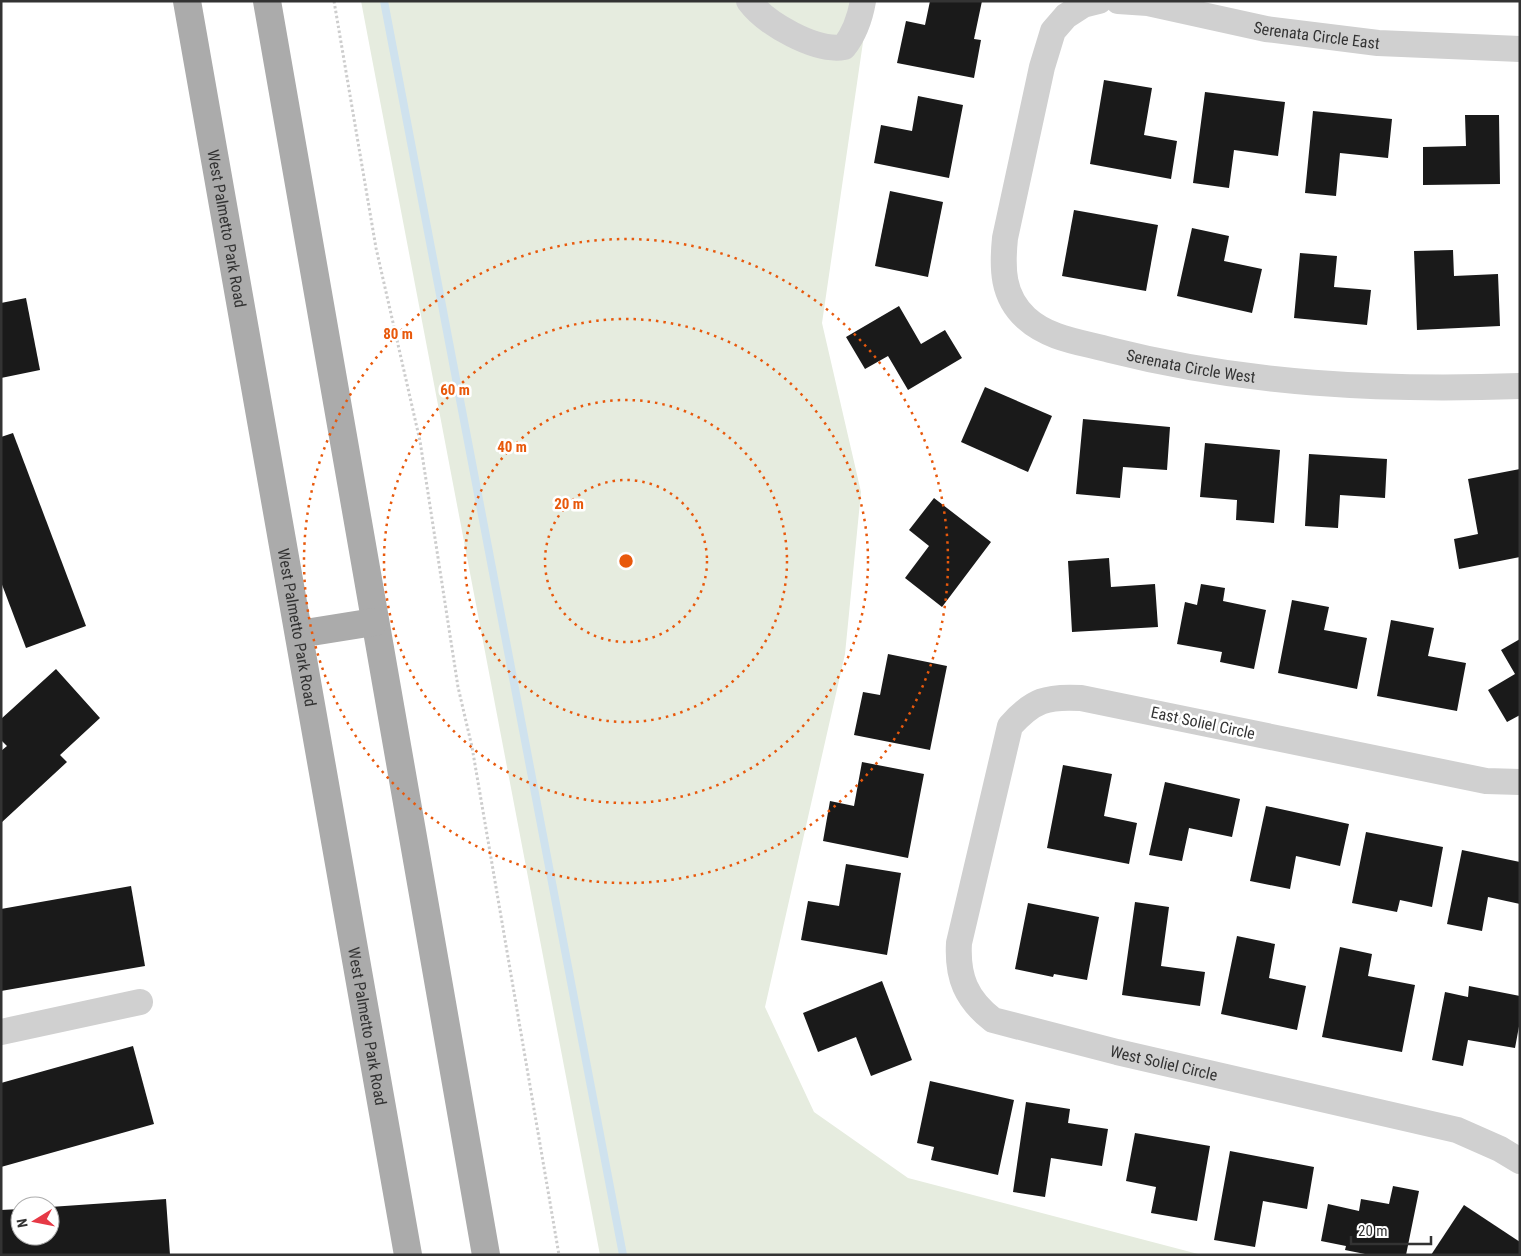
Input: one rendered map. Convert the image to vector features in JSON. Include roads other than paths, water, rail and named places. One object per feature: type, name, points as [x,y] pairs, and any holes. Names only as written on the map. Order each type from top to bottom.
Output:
[{"type":"main road","name":"West Palmetto Park Road","points":[[187,1],[408,1255]]},
{"type":"main road","points":[[267,1],[486,1255]]},
{"type":"main road","points":[[299,634],[374,622]]},
{"type":"street","points":[[749,1],[757,12],[791,34],[832,49],[844,47],[852,37],[861,15],[863,1]]},
{"type":"street","name":"Serenata Circle West","points":[[1099,1],[1083,5],[1066,16],[1053,31],[1042,67],[1005,238],[1004,280],[1010,298],[1024,317],[1036,327],[1054,336],[1142,358],[1256,378],[1358,386],[1442,389],[1520,386]]},
{"type":"street","name":"Serenata Circle East","points":[[1118,1],[1148,3],[1266,28],[1378,44],[1520,49]]},
{"type":"street","name":"East Soliel Circle","points":[[983,841],[1010,726],[1024,711],[1041,700],[1057,697],[1081,698],[1486,781],[1520,782]]},
{"type":"street","name":"West Soliel Circle","points":[[983,841],[959,943],[958,963],[962,981],[979,1009],[993,1020],[1117,1052],[1457,1130],[1500,1149],[1520,1161]]},
{"type":"street","points":[[1,1032],[140,1002]]},
{"type":"waterway","points":[[384,1],[623,1255]]}]
